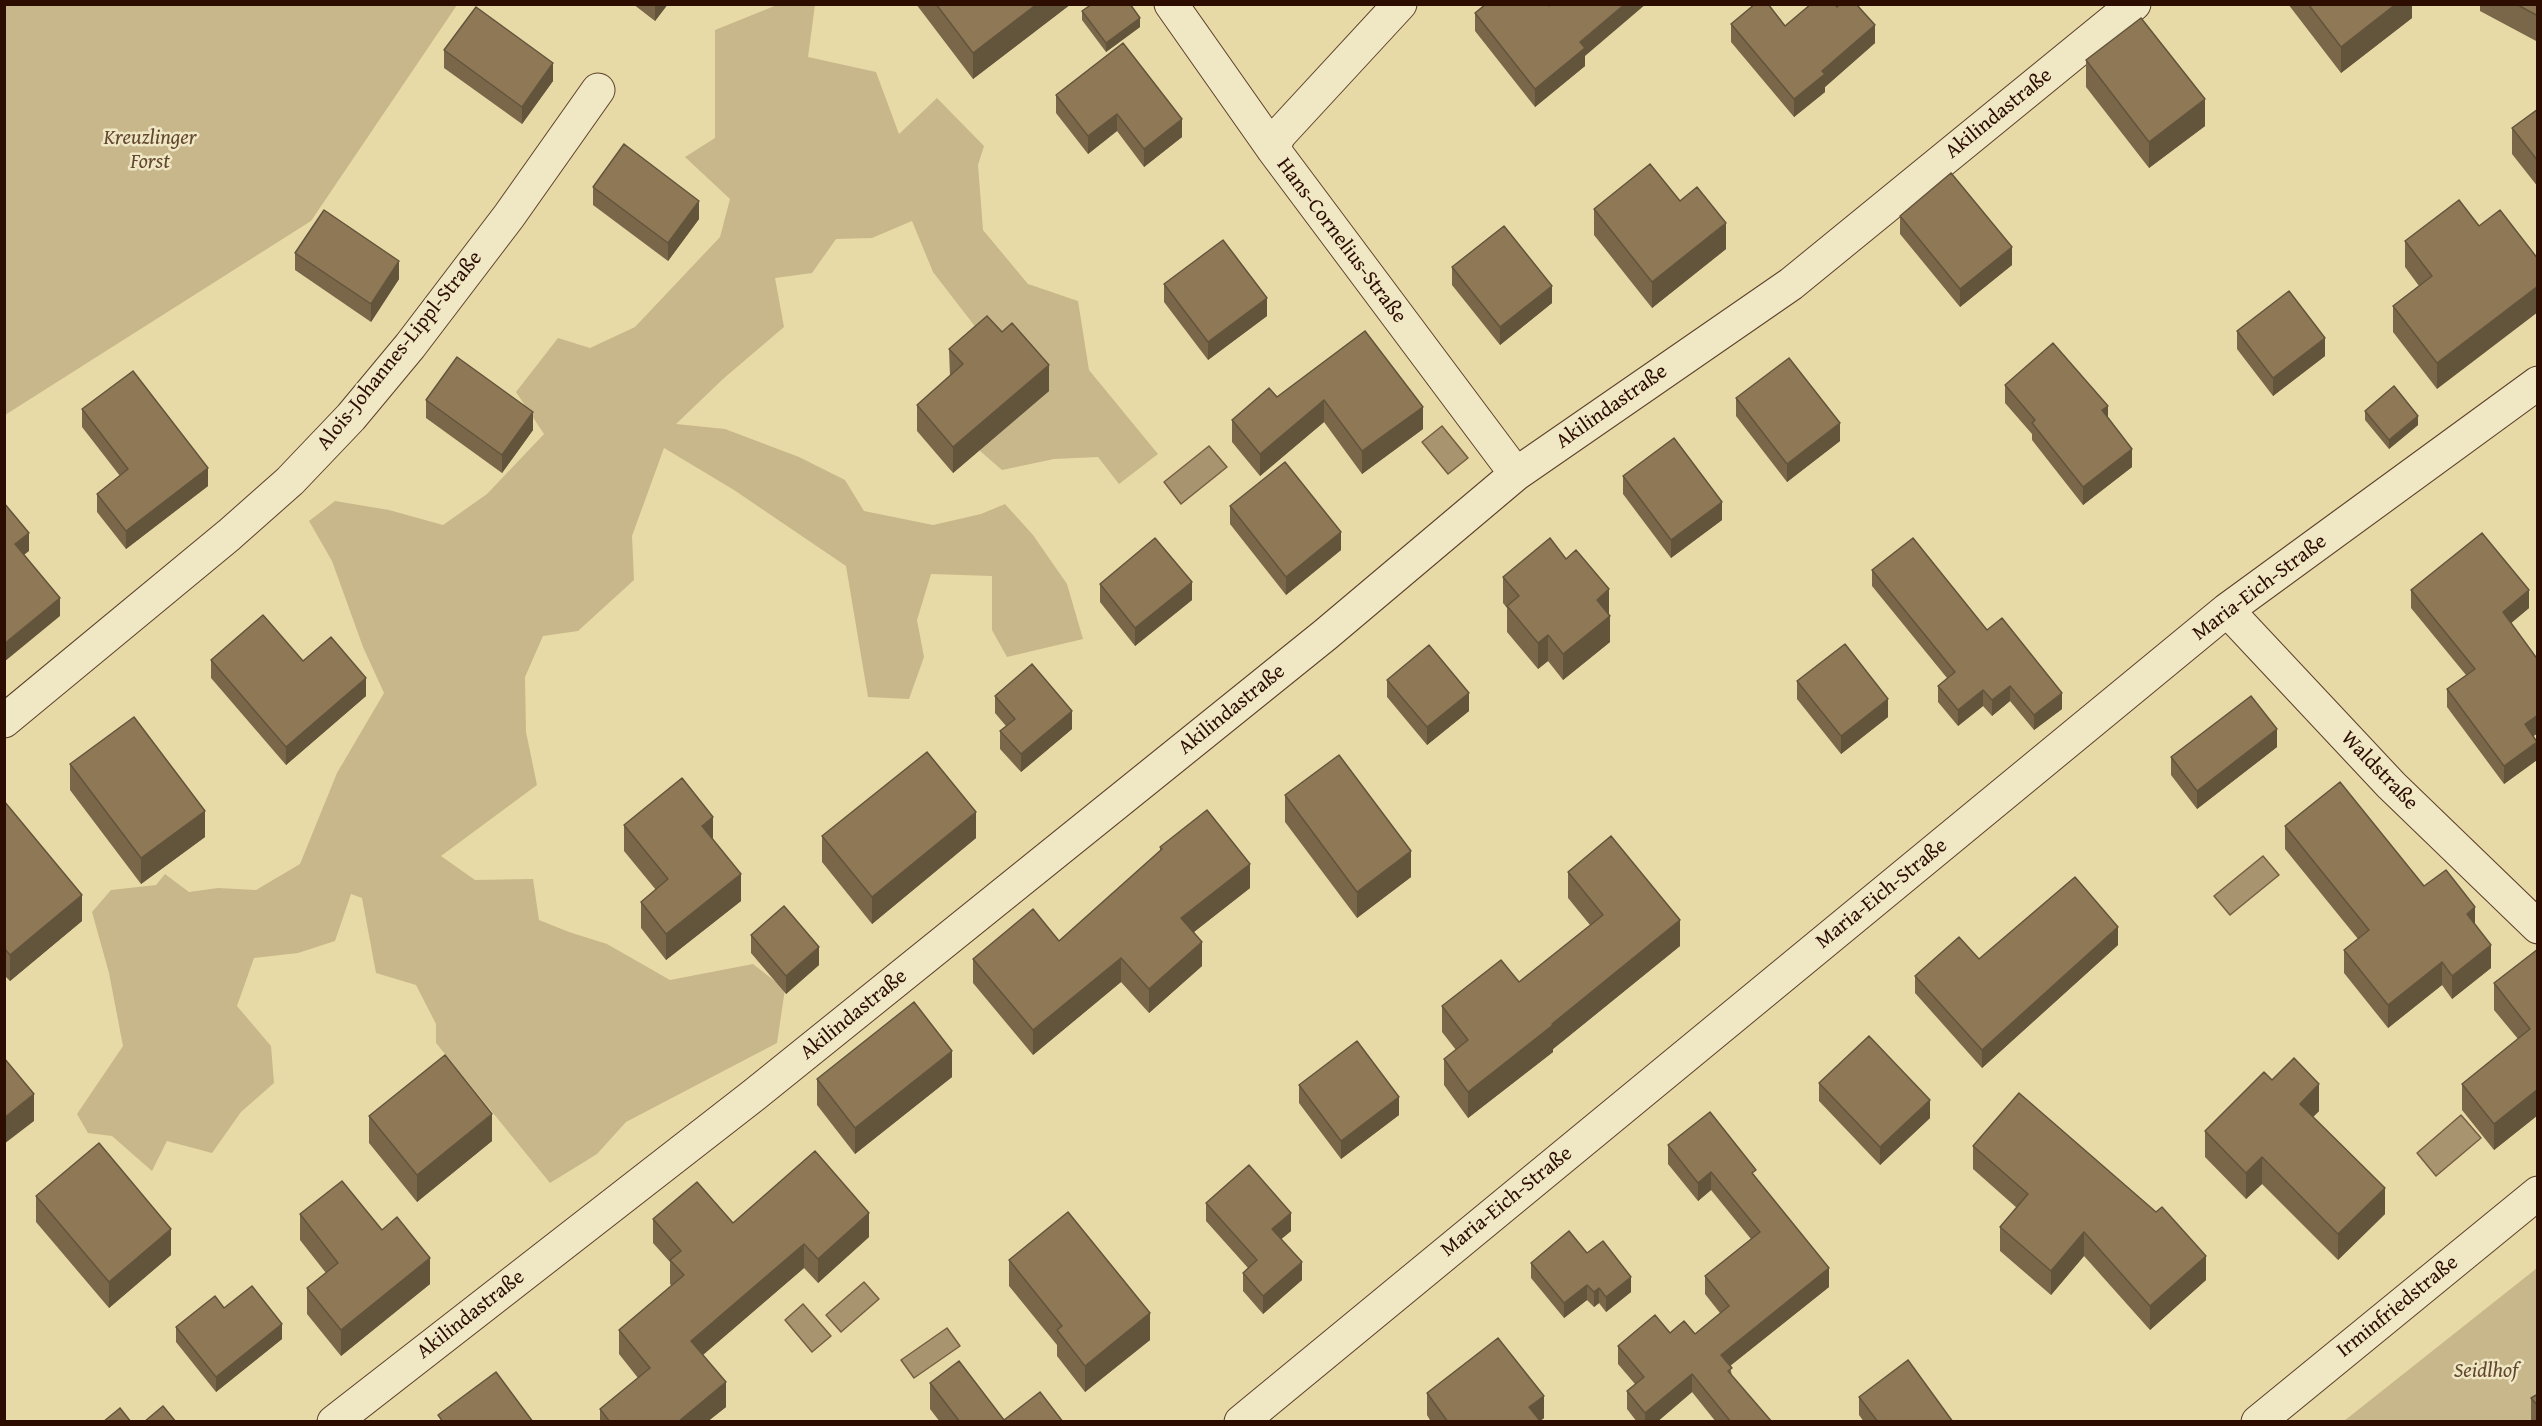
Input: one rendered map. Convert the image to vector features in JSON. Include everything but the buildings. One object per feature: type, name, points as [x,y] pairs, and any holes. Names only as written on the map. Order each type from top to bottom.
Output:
[{"type":"street","name":"Hans-Cornelius-Straße","points":[[1171,4],[1273,149],[1516,474]]},
{"type":"street","points":[[1273,149],[1279,135],[1400,4]]},
{"type":"street","name":"Akilindastraße","points":[[334,1422],[754,1095],[1325,635],[1516,474],[1791,284],[2134,4]]},
{"type":"street","name":"Alois-Johannes-Lippl-Straße","points":[[4,721],[291,481],[351,417],[410,346],[509,216],[598,90]]},
{"type":"street","name":"Maria-Eich-Straße","points":[[1241,1422],[2227,610],[2538,383]]},
{"type":"street","name":"Waldstraße","points":[[2227,610],[2391,785],[2538,927]]},
{"type":"street","name":"Irminfriedstraße","points":[[2258,1422],[2538,1192]]},
{"type":"green space","name":"Kreuzlinger Forst","points":[[5,4],[457,5],[311,221],[5,415]]},
{"type":"green space","points":[[777,5],[815,5],[808,57],[876,72],[899,134],[937,98],[984,146],[978,165],[983,230],[1028,284],[1078,301],[1089,370],[1158,454],[1119,484],[1098,457],[1054,459],[1002,470],[980,451],[987,342],[933,272],[912,221],[872,238],[836,239],[812,273],[775,278],[784,327],[723,379],[676,424],[725,429],[799,457],[845,480],[864,511],[933,525],[981,514],[1005,504],[1033,535],[1067,584],[1083,639],[1007,657],[992,630],[992,576],[931,574],[917,620],[924,657],[909,699],[868,697],[846,566],[734,490],[664,448],[632,536],[634,580],[578,631],[543,636],[525,677],[526,732],[537,785],[441,856],[475,880],[533,879],[539,920],[607,944],[670,980],[753,964],[785,989],[777,1043],[626,1122],[597,1154],[550,1183],[436,1043],[436,1024],[416,985],[376,973],[362,898],[351,894],[335,941],[298,953],[254,958],[237,1006],[271,1046],[274,1083],[241,1112],[212,1153],[167,1141],[152,1171],[112,1136],[88,1133],[77,1114],[123,1046],[109,973],[92,912],[111,890],[156,885],[165,874],[189,892],[218,888],[256,890],[300,864],[337,773],[384,693],[363,647],[332,561],[309,521],[335,501],[389,510],[443,525],[487,494],[544,434],[516,392],[558,338],[590,348],[635,327],[720,237],[730,199],[685,157],[715,138],[715,30]]},
{"type":"green space","name":"Seidlhof","points":[[2537,1268],[2537,1421],[2344,1421]]},
{"type":"shaded area","points":[[1442,426],[1468,458],[1448,474],[1422,442]]},
{"type":"shaded area","points":[[1209,446],[1227,467],[1181,504],[1164,482]]},
{"type":"shaded area","points":[[2263,856],[2279,875],[2230,915],[2214,896]]},
{"type":"shaded area","points":[[2461,1115],[2481,1138],[2436,1176],[2417,1153]]},
{"type":"shaded area","points":[[864,1282],[879,1299],[841,1332],[826,1315]]},
{"type":"shaded area","points":[[803,1304],[831,1336],[812,1352],[785,1320]]},
{"type":"shaded area","points":[[947,1328],[960,1346],[914,1378],[901,1360]]}]
